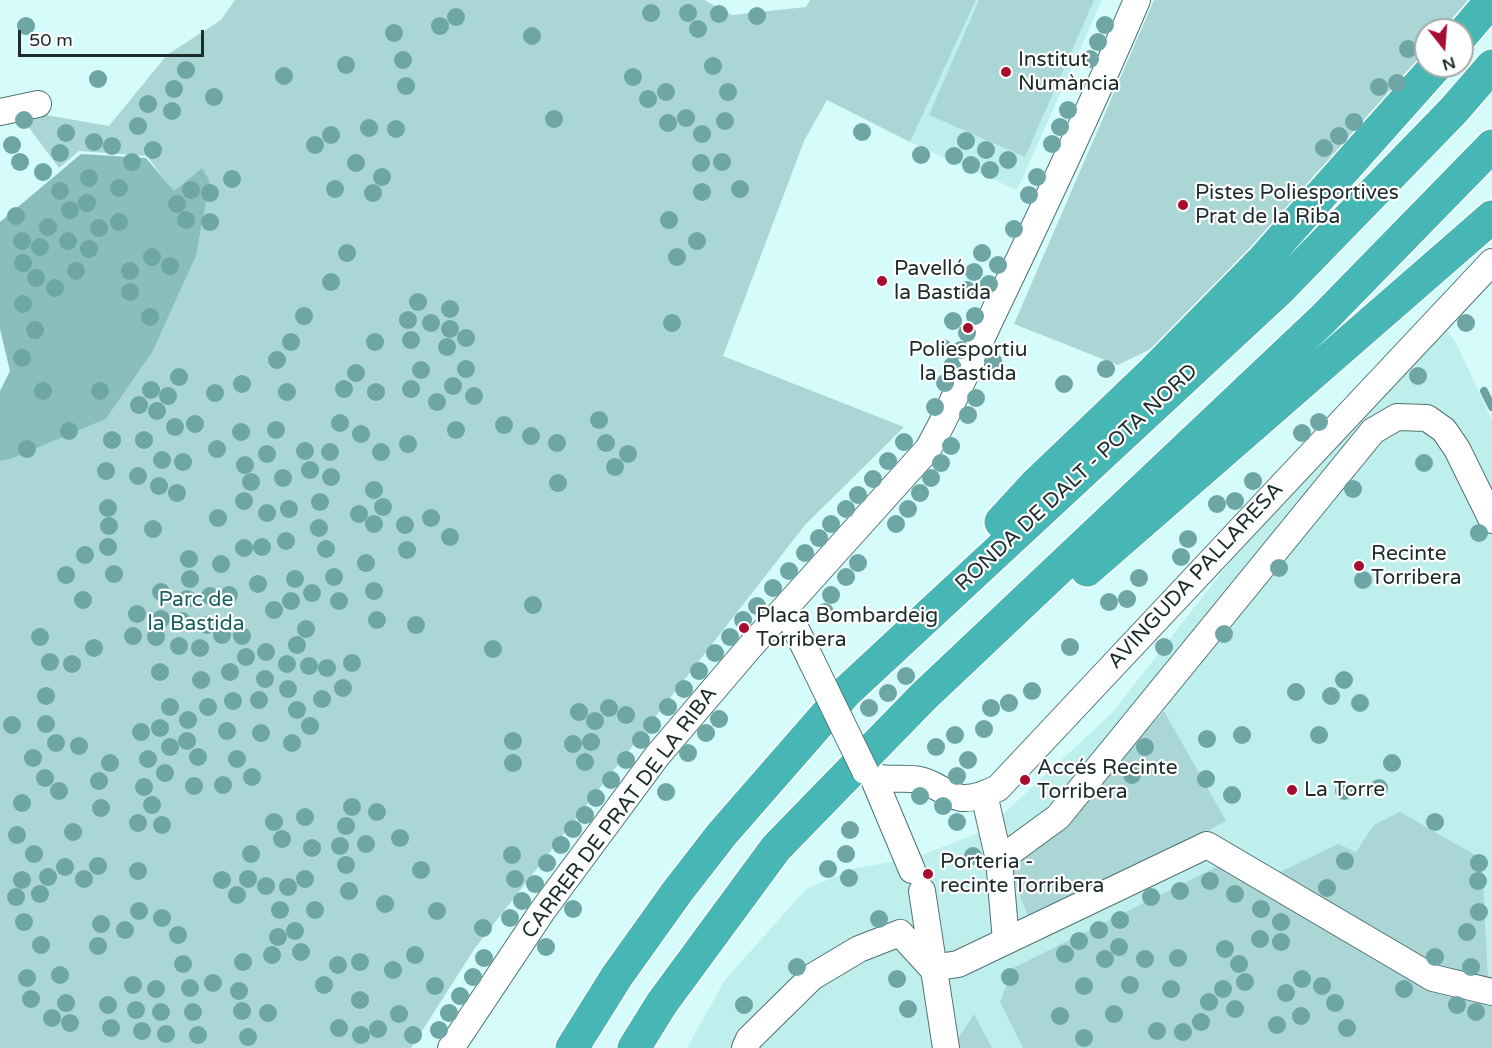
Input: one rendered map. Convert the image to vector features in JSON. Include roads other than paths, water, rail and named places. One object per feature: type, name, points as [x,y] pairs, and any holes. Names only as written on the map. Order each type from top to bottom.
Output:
[{"type":"highway","points":[[1474,21],[1492,0]]},
{"type":"highway","name":"RONDA DE DALT - POTA NORD","points":[[572,1048],[617,976],[683,884],[722,834],[846,692],[1278,291],[1453,111],[1492,66]]},
{"type":"highway","points":[[846,692],[1035,485],[1150,375],[1264,259],[1425,78]]},
{"type":"highway","points":[[870,766],[923,697],[1323,319],[1492,146]]},
{"type":"highway","points":[[634,1048],[662,1004],[776,848],[1492,217]]},
{"type":"street","name":"CARRER DE PRAT DE LA RIBA","points":[[451,1048],[543,910],[657,756],[748,648],[786,609],[928,449],[1074,146],[1137,0]]},
{"type":"street","points":[[0,112],[38,104]]},
{"type":"street","name":"AVINGUDA PALLARESA","points":[[984,795],[998,788],[1016,771],[1309,454],[1492,262]]},
{"type":"street","points":[[999,860],[1058,817],[1373,431],[1397,417],[1427,418],[1444,430],[1457,449],[1492,520]]},
{"type":"street","points":[[786,609],[812,662],[870,766],[917,880],[944,1043]]},
{"type":"street","points":[[870,766],[889,780],[920,780],[962,798],[984,795],[999,860],[1006,941]]},
{"type":"street","points":[[932,968],[958,964],[1207,845],[1433,978],[1492,992]]},
{"type":"street","points":[[745,1048],[749,1040],[812,976],[859,949],[900,933],[932,968]]},
{"type":"waterway","points":[[1484,391],[1492,407]]},
{"type":"place","name":"Institut Numància","points":[[1006,72]]},
{"type":"place","name":"Pistes Poliesportives Prat de la Riba","points":[[1183,205]]},
{"type":"place","name":"Pavelló la Bastida","points":[[882,281]]},
{"type":"place","name":"Poliesportiu la Bastida","points":[[968,328]]},
{"type":"place","name":"Recinte Torribera","points":[[1359,566]]},
{"type":"place","name":"Placa Bombardeig Torribera","points":[[744,628]]},
{"type":"place","name":"Accés Recinte Torribera","points":[[1025,780]]},
{"type":"place","name":"La Torre","points":[[1292,790]]},
{"type":"place","name":"Porteria - recinte Torribera","points":[[928,874]]},
{"type":"park label","name":"Parc de la Bastida","points":[[196,612]]}]
